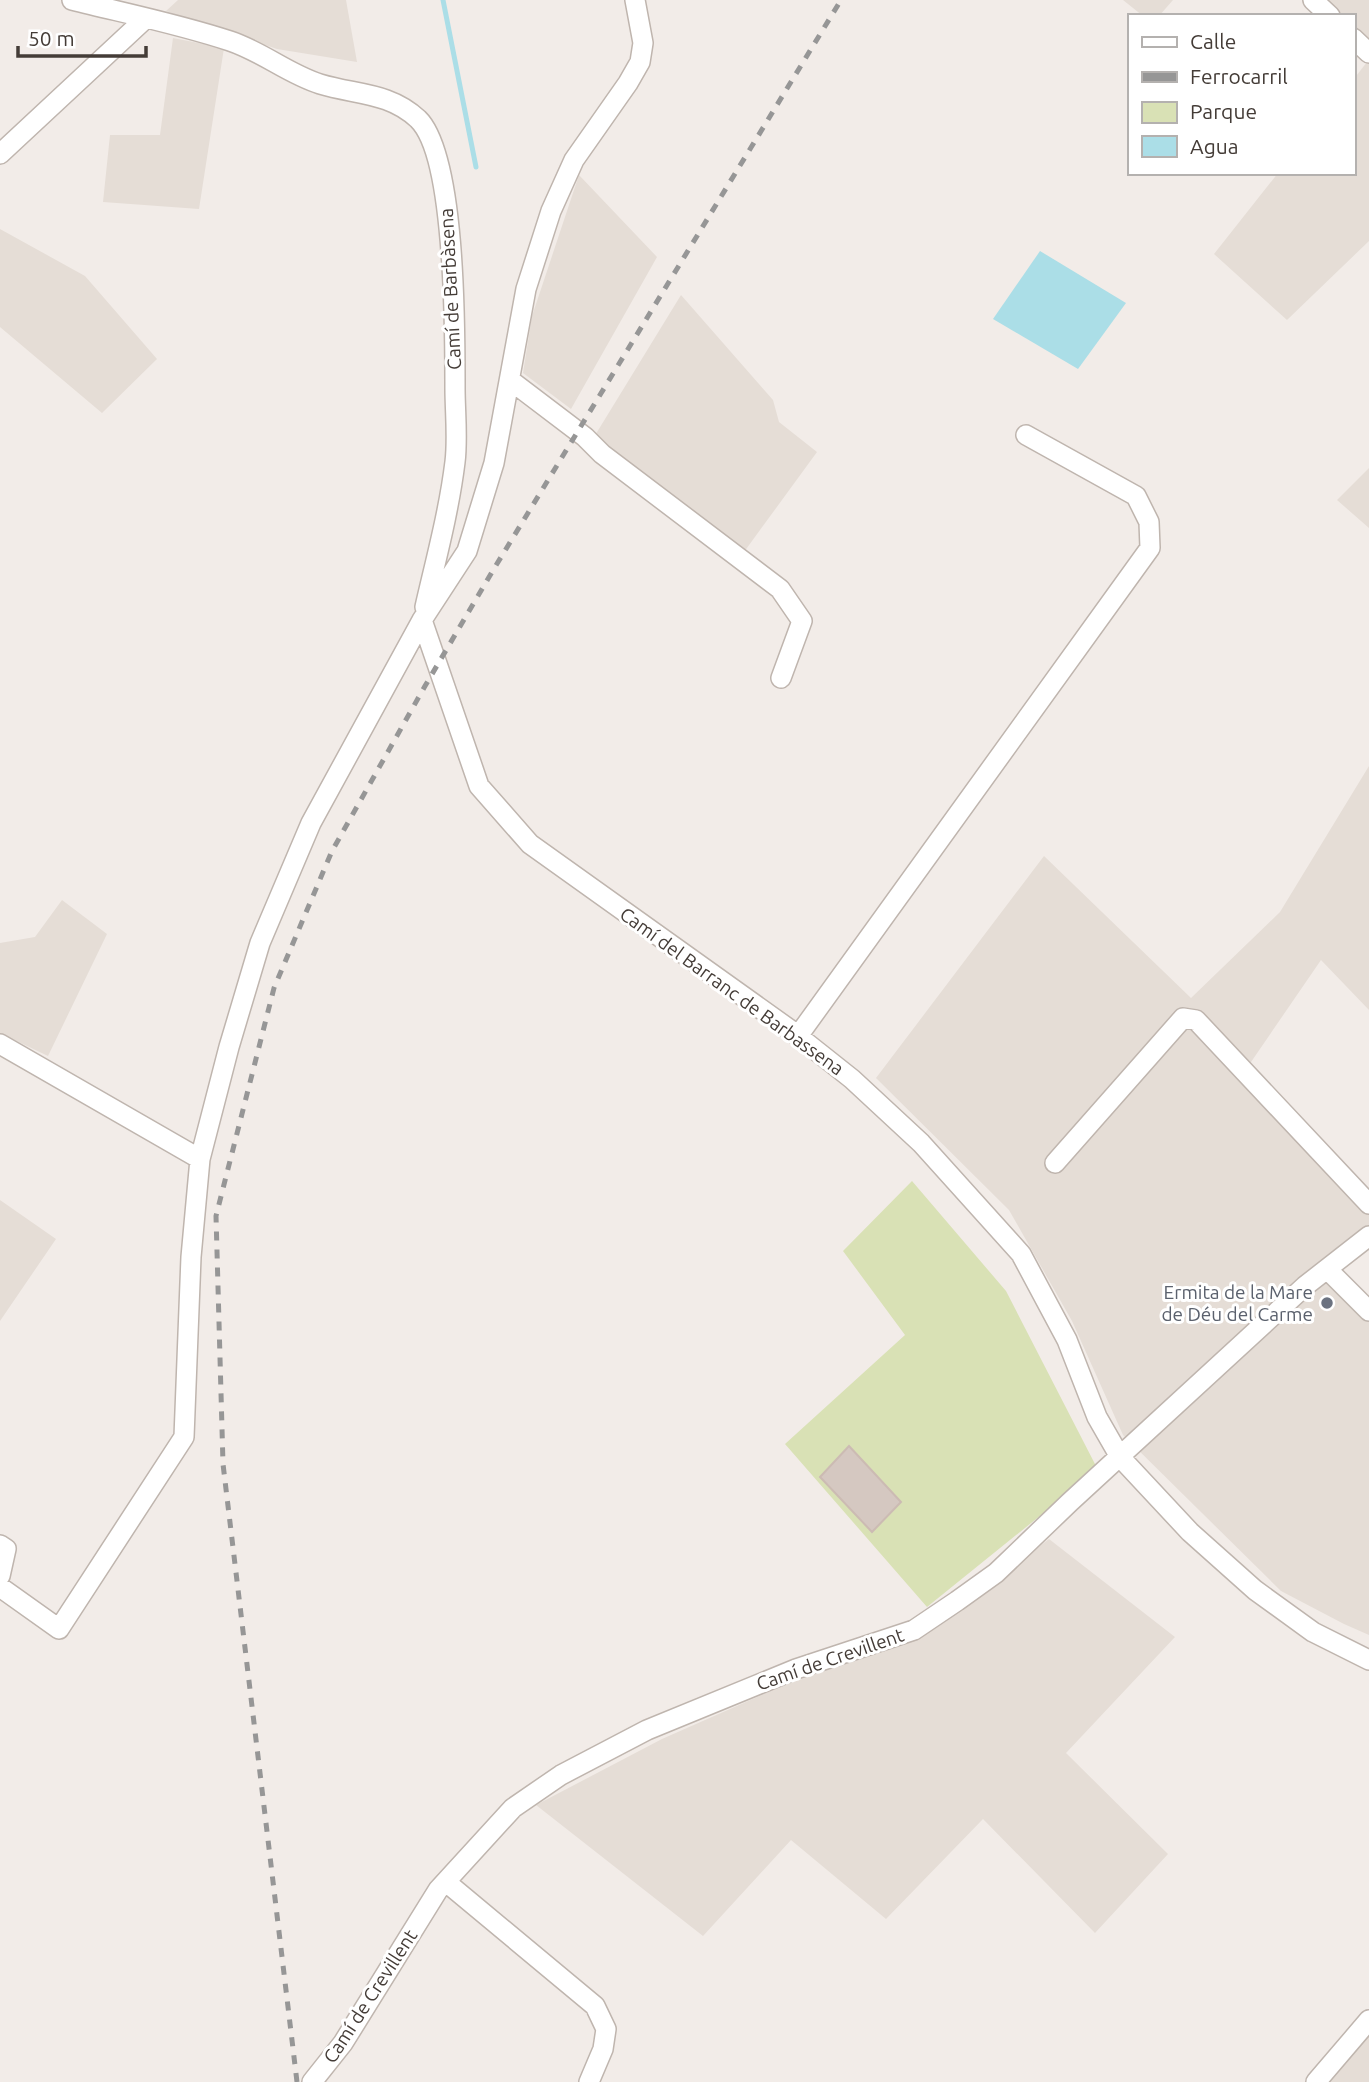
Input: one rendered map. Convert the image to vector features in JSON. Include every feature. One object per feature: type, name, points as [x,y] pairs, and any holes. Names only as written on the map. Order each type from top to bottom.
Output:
[{"type":"street","name":"Camí de Barbàsena","points":[[72,0],[230,41],[322,85],[390,99],[419,120],[432,142],[441,173],[452,253],[456,459],[444,528],[422,620]]},
{"type":"street","points":[[0,1587],[59,1629],[184,1437],[191,1257],[200,1159],[229,1046],[260,943],[311,823],[422,620],[467,551],[494,463],[526,289],[551,211],[574,160],[640,62],[643,43],[635,0]]},
{"type":"street","points":[[1313,0],[1328,14]]},
{"type":"street","points":[[0,154],[145,19]]},
{"type":"street","points":[[1355,40],[1369,53]]},
{"type":"street","points":[[510,380],[585,437],[602,454],[780,589],[802,621],[781,678]]},
{"type":"street","points":[[798,1036],[1150,548],[1149,522],[1136,496],[1026,435]]},
{"type":"street","name":"Camí del Barranc de Barbassena","points":[[422,620],[479,786],[530,844],[798,1036],[852,1079],[921,1143],[1021,1254],[1067,1340],[1097,1417],[1120,1457],[1190,1532],[1255,1590],[1313,1632],[1369,1660]]},
{"type":"street","points":[[1055,1163],[1183,1018],[1196,1020],[1369,1204]]},
{"type":"street","points":[[0,1044],[200,1159]]},
{"type":"street","name":"Camí de Crevillent","points":[[313,2082],[343,2043],[438,1890],[513,1808],[561,1774],[646,1730],[796,1669],[914,1630],[996,1573],[1305,1286],[1369,1237]]},
{"type":"street","points":[[1327,1269],[1369,1311]]},
{"type":"street","points":[[0,1545],[6,1549],[0,1576]]},
{"type":"street","points":[[446,1882],[595,2006],[606,2029],[603,2049],[589,2082]]},
{"type":"street","points":[[1316,2082],[1369,2020]]},
{"type":"shaded area","points":[[178,0],[346,0],[357,62],[277,49],[166,11]]},
{"type":"shaded area","points":[[1123,0],[1173,0],[1161,14],[1140,14]]},
{"type":"shaded area","points":[[1322,0],[1369,0],[1369,43],[1355,31],[1355,14],[1337,14]]},
{"type":"shaded area","points":[[173,38],[224,48],[199,209],[103,202],[110,135],[160,135]]},
{"type":"shaded area","points":[[1367,62],[1369,241],[1287,320],[1214,254],[1276,175],[1355,175],[1355,77]]},
{"type":"shaded area","points":[[579,175],[657,257],[571,409],[523,373],[532,316]]},
{"type":"shaded area","points":[[0,229],[85,276],[157,359],[102,413],[0,327]]},
{"type":"shaded area","points":[[681,295],[773,400],[779,422],[817,452],[744,552],[594,437]]},
{"type":"shaded area","points":[[1369,468],[1369,528],[1337,500]]},
{"type":"shaded area","points":[[1369,766],[1369,1010],[1321,960],[1240,1078],[1369,1214],[1369,1250],[1342,1270],[1369,1300],[1369,1635],[1281,1591],[1123,1435],[1072,1321],[1009,1210],[876,1078],[1044,856],[1191,998],[1280,912]]},
{"type":"shaded area","points":[[62,900],[107,934],[48,1056],[0,1033],[0,943],[35,937]]},
{"type":"shaded area","points":[[0,1200],[56,1239],[0,1321]]},
{"type":"shaded area","points":[[1049,1539],[1175,1637],[1066,1753],[1168,1854],[1095,1933],[983,1819],[886,1919],[791,1840],[703,1936],[536,1805],[662,1739],[782,1686],[917,1639]]},
{"type":"shaded area","points":[[1369,2031],[1369,2082],[1326,2082]]},
{"type":"green space","points":[[912,1181],[1006,1291],[1096,1466],[1046,1511],[927,1607],[785,1444],[905,1335],[843,1251]]},
{"type":"water","points":[[1040,251],[1126,303],[1078,369],[993,319]]},
{"type":"building","points":[[849,1446],[901,1502],[872,1532],[820,1477]]},
{"type":"waterway","points":[[443,0],[476,167]]},
{"type":"railway","points":[[297,2082],[223,1464],[216,1216],[274,988],[332,851],[425,686],[841,0]]},
{"type":"place","name":"Ermita de la Mare de Déu del Carme","points":[[1327,1303]]}]
